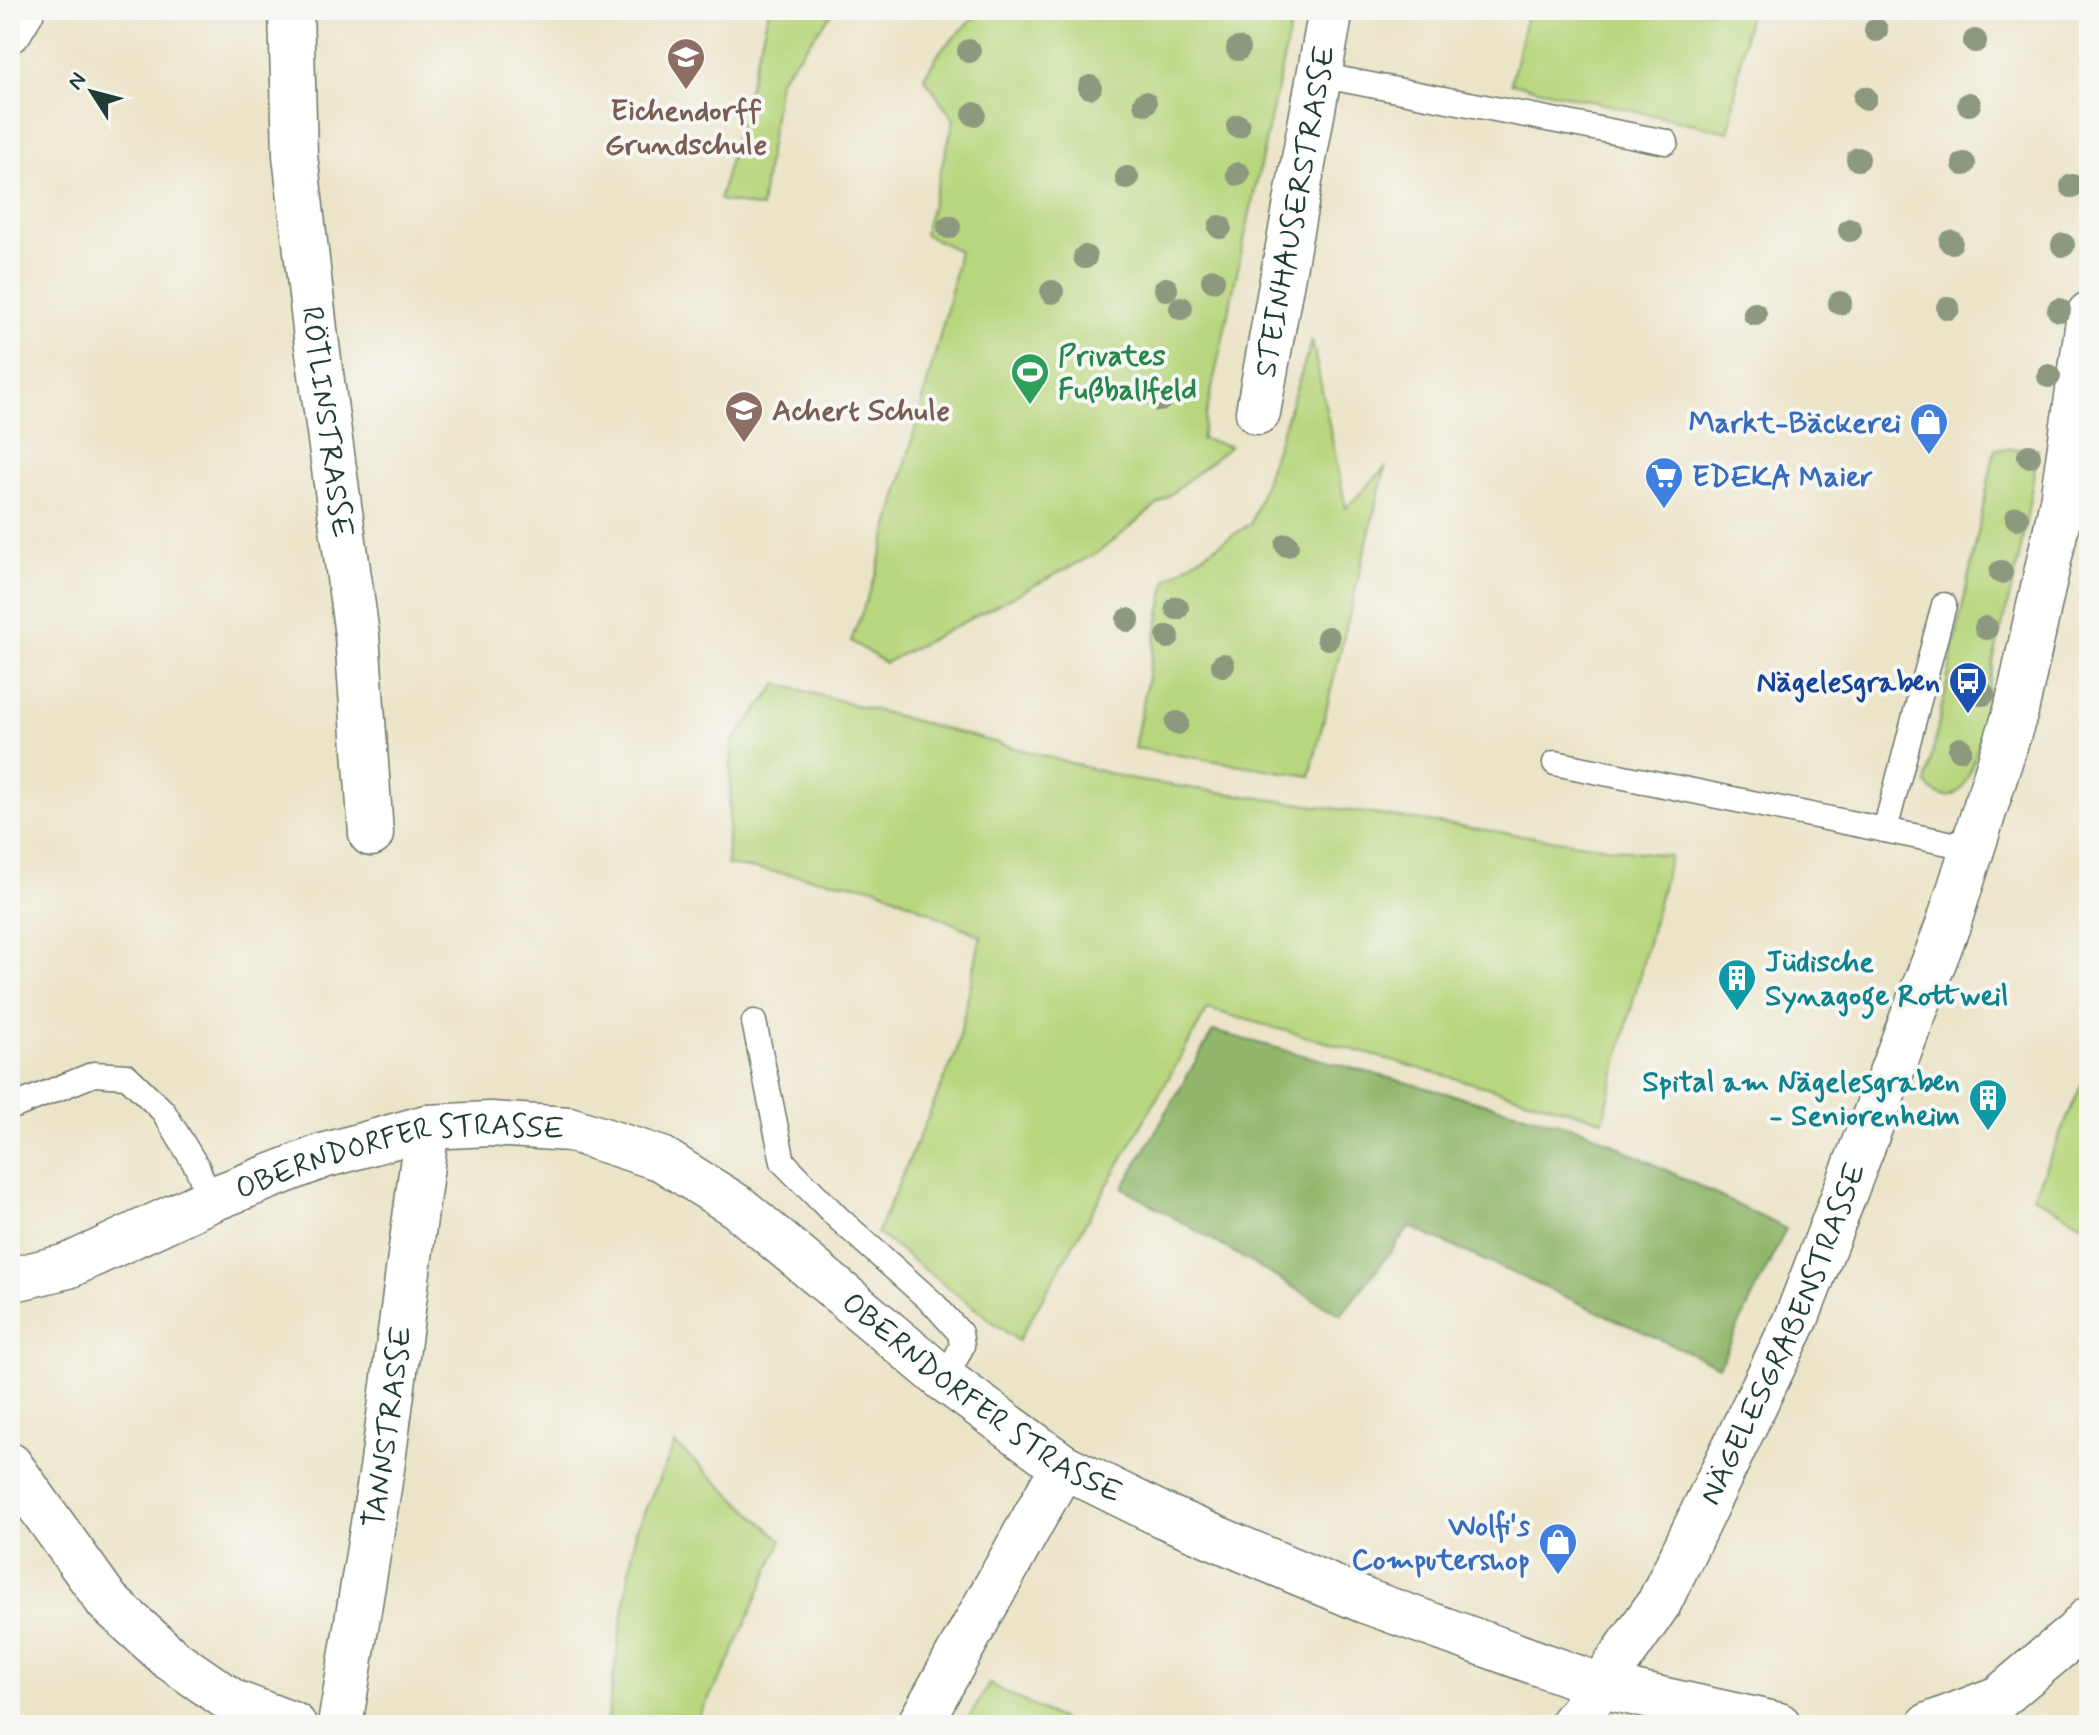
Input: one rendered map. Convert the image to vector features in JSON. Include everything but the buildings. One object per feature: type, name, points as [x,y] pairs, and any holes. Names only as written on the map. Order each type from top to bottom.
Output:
[{"type":"street","points":[[10,30],[22,10]]},
{"type":"street","name":"RÖTLINSTRASSE","points":[[291,10],[295,155],[316,338],[357,635],[371,834]]},
{"type":"street","name":"STEINHAUSERSTRASSE","points":[[1258,412],[1331,10]]},
{"type":"street","name":"NÄGELESGRABENSTRASSE","points":[[1571,1725],[1659,1603],[1797,1317],[1948,925],[2016,711],[2076,503],[2089,314]]},
{"type":"street","name":"OBERNDORFER STRASSE","points":[[10,1280],[68,1266],[210,1200],[323,1156],[427,1127],[490,1124],[569,1129],[662,1159],[738,1207],[945,1380],[1063,1466],[1162,1515],[1365,1601],[1601,1686],[1779,1725]]},
{"type":"street","name":"TANNSTRASSE","points":[[340,1725],[382,1469],[427,1127]]},
{"type":"street","points":[[10,1465],[108,1602],[171,1659],[233,1702],[294,1725]]},
{"type":"street","points":[[919,1725],[1063,1466]]},
{"type":"street","points":[[1971,1717],[2076,1633],[2089,1619]]},
{"type":"lane","points":[[1319,75],[1666,142]]},
{"type":"lane","points":[[1885,830],[1944,605]]},
{"type":"lane","points":[[1555,763],[1973,848]]},
{"type":"lane","points":[[754,1022],[783,1162],[838,1218],[934,1304],[960,1333],[962,1346],[945,1380]]},
{"type":"lane","name":"OBERNDORFER STRASSE","points":[[10,1108],[94,1074],[127,1076],[163,1111],[197,1167],[210,1200]]},
{"type":"green space","points":[[769,10],[835,10],[779,80],[761,208],[719,200]]},
{"type":"green space","points":[[982,10],[1294,10],[1201,439],[1230,446],[1099,552],[885,663],[851,641],[877,572],[946,313],[959,251],[924,234],[954,120],[924,77],[941,50]]},
{"type":"green space","points":[[1528,10],[1749,10],[1729,132],[1511,83]]},
{"type":"green space","points":[[1312,341],[1346,508],[1385,468],[1310,776],[1134,748],[1167,579],[1251,523]]},
{"type":"green space","points":[[2038,448],[2022,543],[1994,658],[1977,750],[1965,783],[1953,796],[1944,796],[1926,784],[1995,449]]},
{"type":"green space","points":[[778,684],[1134,780],[1670,856],[1603,1120],[1208,1009],[1018,1341],[877,1233],[956,1053],[981,936],[875,887],[727,865],[732,743]]},
{"type":"green space","points":[[1213,1031],[1585,1130],[1786,1229],[1719,1366],[1410,1227],[1341,1315],[1123,1188]]},
{"type":"green space","points":[[2084,1079],[2089,1080],[2089,1227],[2033,1196]]},
{"type":"green space","points":[[675,1444],[782,1540],[726,1669],[693,1725],[606,1725],[636,1530]]},
{"type":"green space","points":[[989,1684],[1071,1725],[965,1725]]},
{"type":"place","name":"Eichendorff Grundschule","points":[[686,91]]},
{"type":"place","name":"Privates Fußballfeld","points":[[1030,406]]},
{"type":"place","name":"Achert Schule","points":[[744,444]]},
{"type":"place","name":"Markt-Bäckerei","points":[[1929,456]]},
{"type":"place","name":"EDEKA Maier","points":[[1664,510]]},
{"type":"place","name":"Nägelesgraben","points":[[1968,715]]},
{"type":"place","name":"Jüdische Synagoge Rottweil","points":[[1737,1012]]},
{"type":"place","name":"Spital am Nägelesgraben - Seniorenheim","points":[[1988,1132]]},
{"type":"place","name":"Wolfi's Computershop","points":[[1558,1576]]}]
